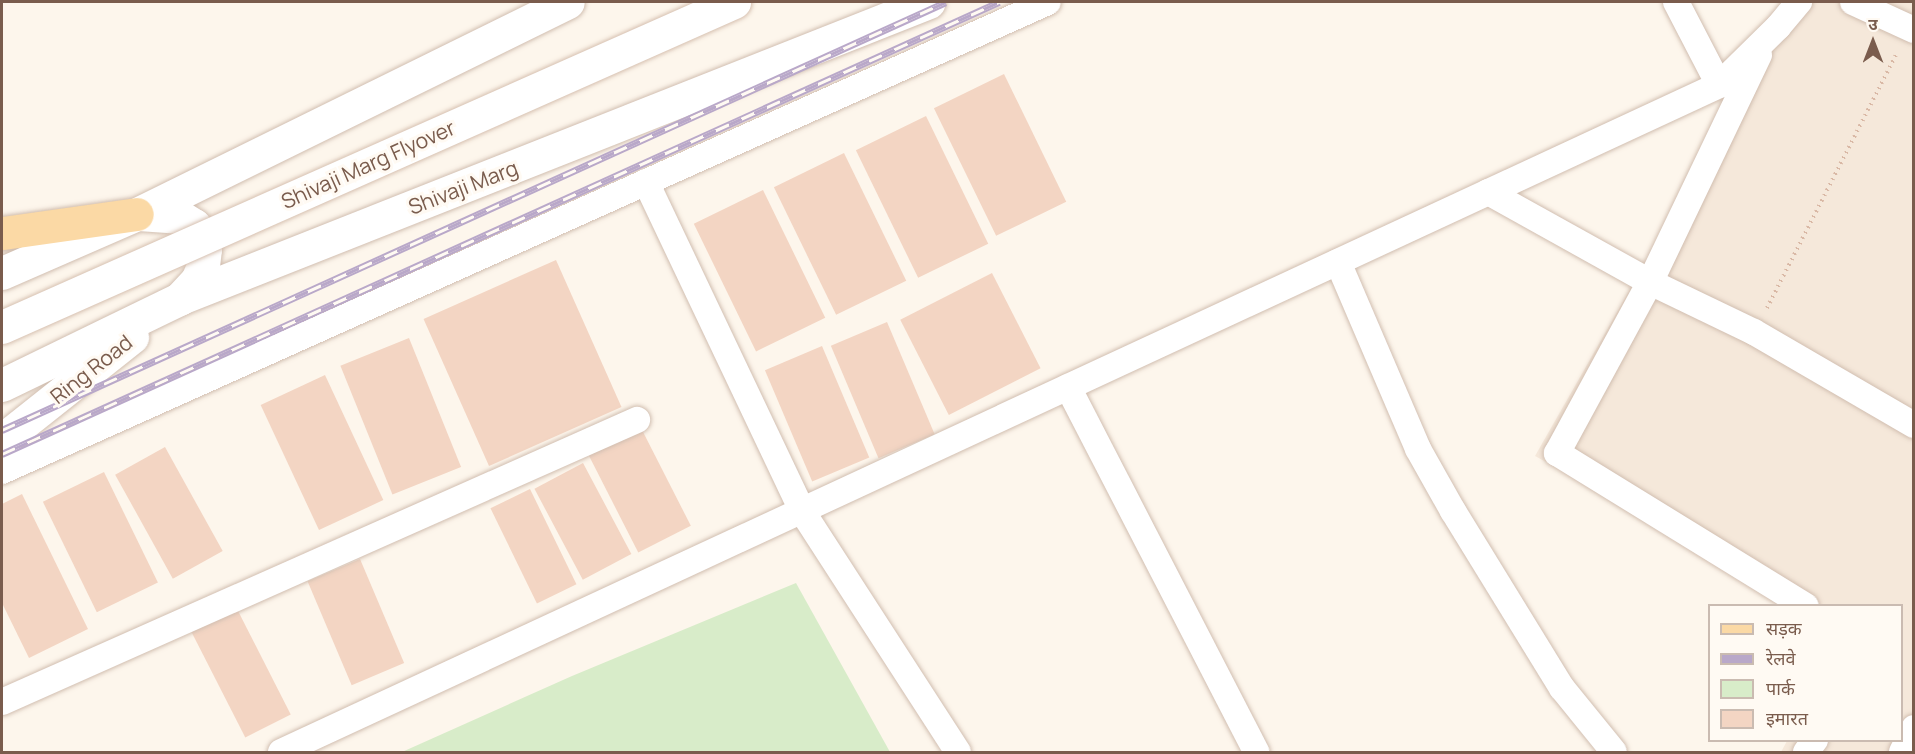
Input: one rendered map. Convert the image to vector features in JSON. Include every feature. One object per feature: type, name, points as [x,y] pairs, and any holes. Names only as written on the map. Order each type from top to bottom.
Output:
[{"type":"main road","points":[[2,273],[137,214],[568,2]]},
{"type":"main road","name":"Shivaji Marg Flyover","points":[[2,327],[734,2]]},
{"type":"main road","name":"Shivaji Marg","points":[[2,385],[181,298],[929,2]]},
{"type":"main road","points":[[2,233],[137,214],[181,217],[194,225],[203,236],[205,249],[203,266],[197,280],[181,298]]},
{"type":"main road","name":"Ring Road","points":[[2,440],[181,298]]},
{"type":"street","points":[[2,471],[1048,2]]},
{"type":"street","points":[[1677,2],[1719,85]]},
{"type":"street","points":[[281,753],[322,744],[802,511],[1719,85],[1766,39],[1799,2]]},
{"type":"street","points":[[1853,2],[1912,29]]},
{"type":"street","points":[[1766,39],[1650,282],[1557,453],[1803,604]]},
{"type":"street","points":[[645,182],[802,511],[958,753]]},
{"type":"street","points":[[1488,192],[1650,282],[1754,332],[1914,425]]},
{"type":"street","points":[[1338,262],[1418,449],[1453,511],[1562,688],[1614,753]]},
{"type":"street","points":[[1068,387],[1256,753]]},
{"type":"street","points":[[2,702],[637,420]]},
{"type":"street","points":[[1902,753],[1914,728]]},
{"type":"path","points":[[1754,332],[1912,29]]},
{"type":"shaded area","points":[[1794,2],[1913,2],[1913,752],[1781,752],[1786,742],[1903,742],[1903,604],[1809,604],[1535,456]]},
{"type":"green space","points":[[796,583],[890,752],[402,752],[572,676]]},
{"type":"building","points":[[1004,74],[1066,202],[996,236],[934,108]]},
{"type":"building","points":[[926,116],[988,244],[918,278],[856,150]]},
{"type":"building","points":[[844,153],[906,281],[836,315],[774,187]]},
{"type":"building","points":[[763,190],[825,318],[756,351],[694,224]]},
{"type":"building","points":[[556,260],[621,407],[489,466],[424,319]]},
{"type":"building","points":[[992,273],[1041,368],[949,415],[900,320]]},
{"type":"building","points":[[887,322],[935,434],[879,458],[831,346]]},
{"type":"building","points":[[409,338],[461,467],[392,495],[340,366]]},
{"type":"building","points":[[822,346],[869,457],[812,482],[765,370]]},
{"type":"building","points":[[325,375],[383,500],[319,530],[261,405]]},
{"type":"building","points":[[640,426],[691,526],[638,553],[587,453]]},
{"type":"building","points":[[165,447],[223,551],[173,579],[115,475]]},
{"type":"building","points":[[583,463],[631,554],[583,580],[534,489]]},
{"type":"building","points":[[104,472],[158,583],[97,612],[43,502]]},
{"type":"building","points":[[530,489],[576,584],[537,604],[490,508]]},
{"type":"building","points":[[22,494],[88,629],[29,658],[2,603],[2,504]]},
{"type":"building","points":[[360,559],[404,663],[352,685],[308,581]]},
{"type":"building","points":[[234,603],[291,714],[245,738],[189,626]]},
{"type":"railway","points":[[2,430],[946,2]]},
{"type":"railway","points":[[2,454],[999,2]]}]
